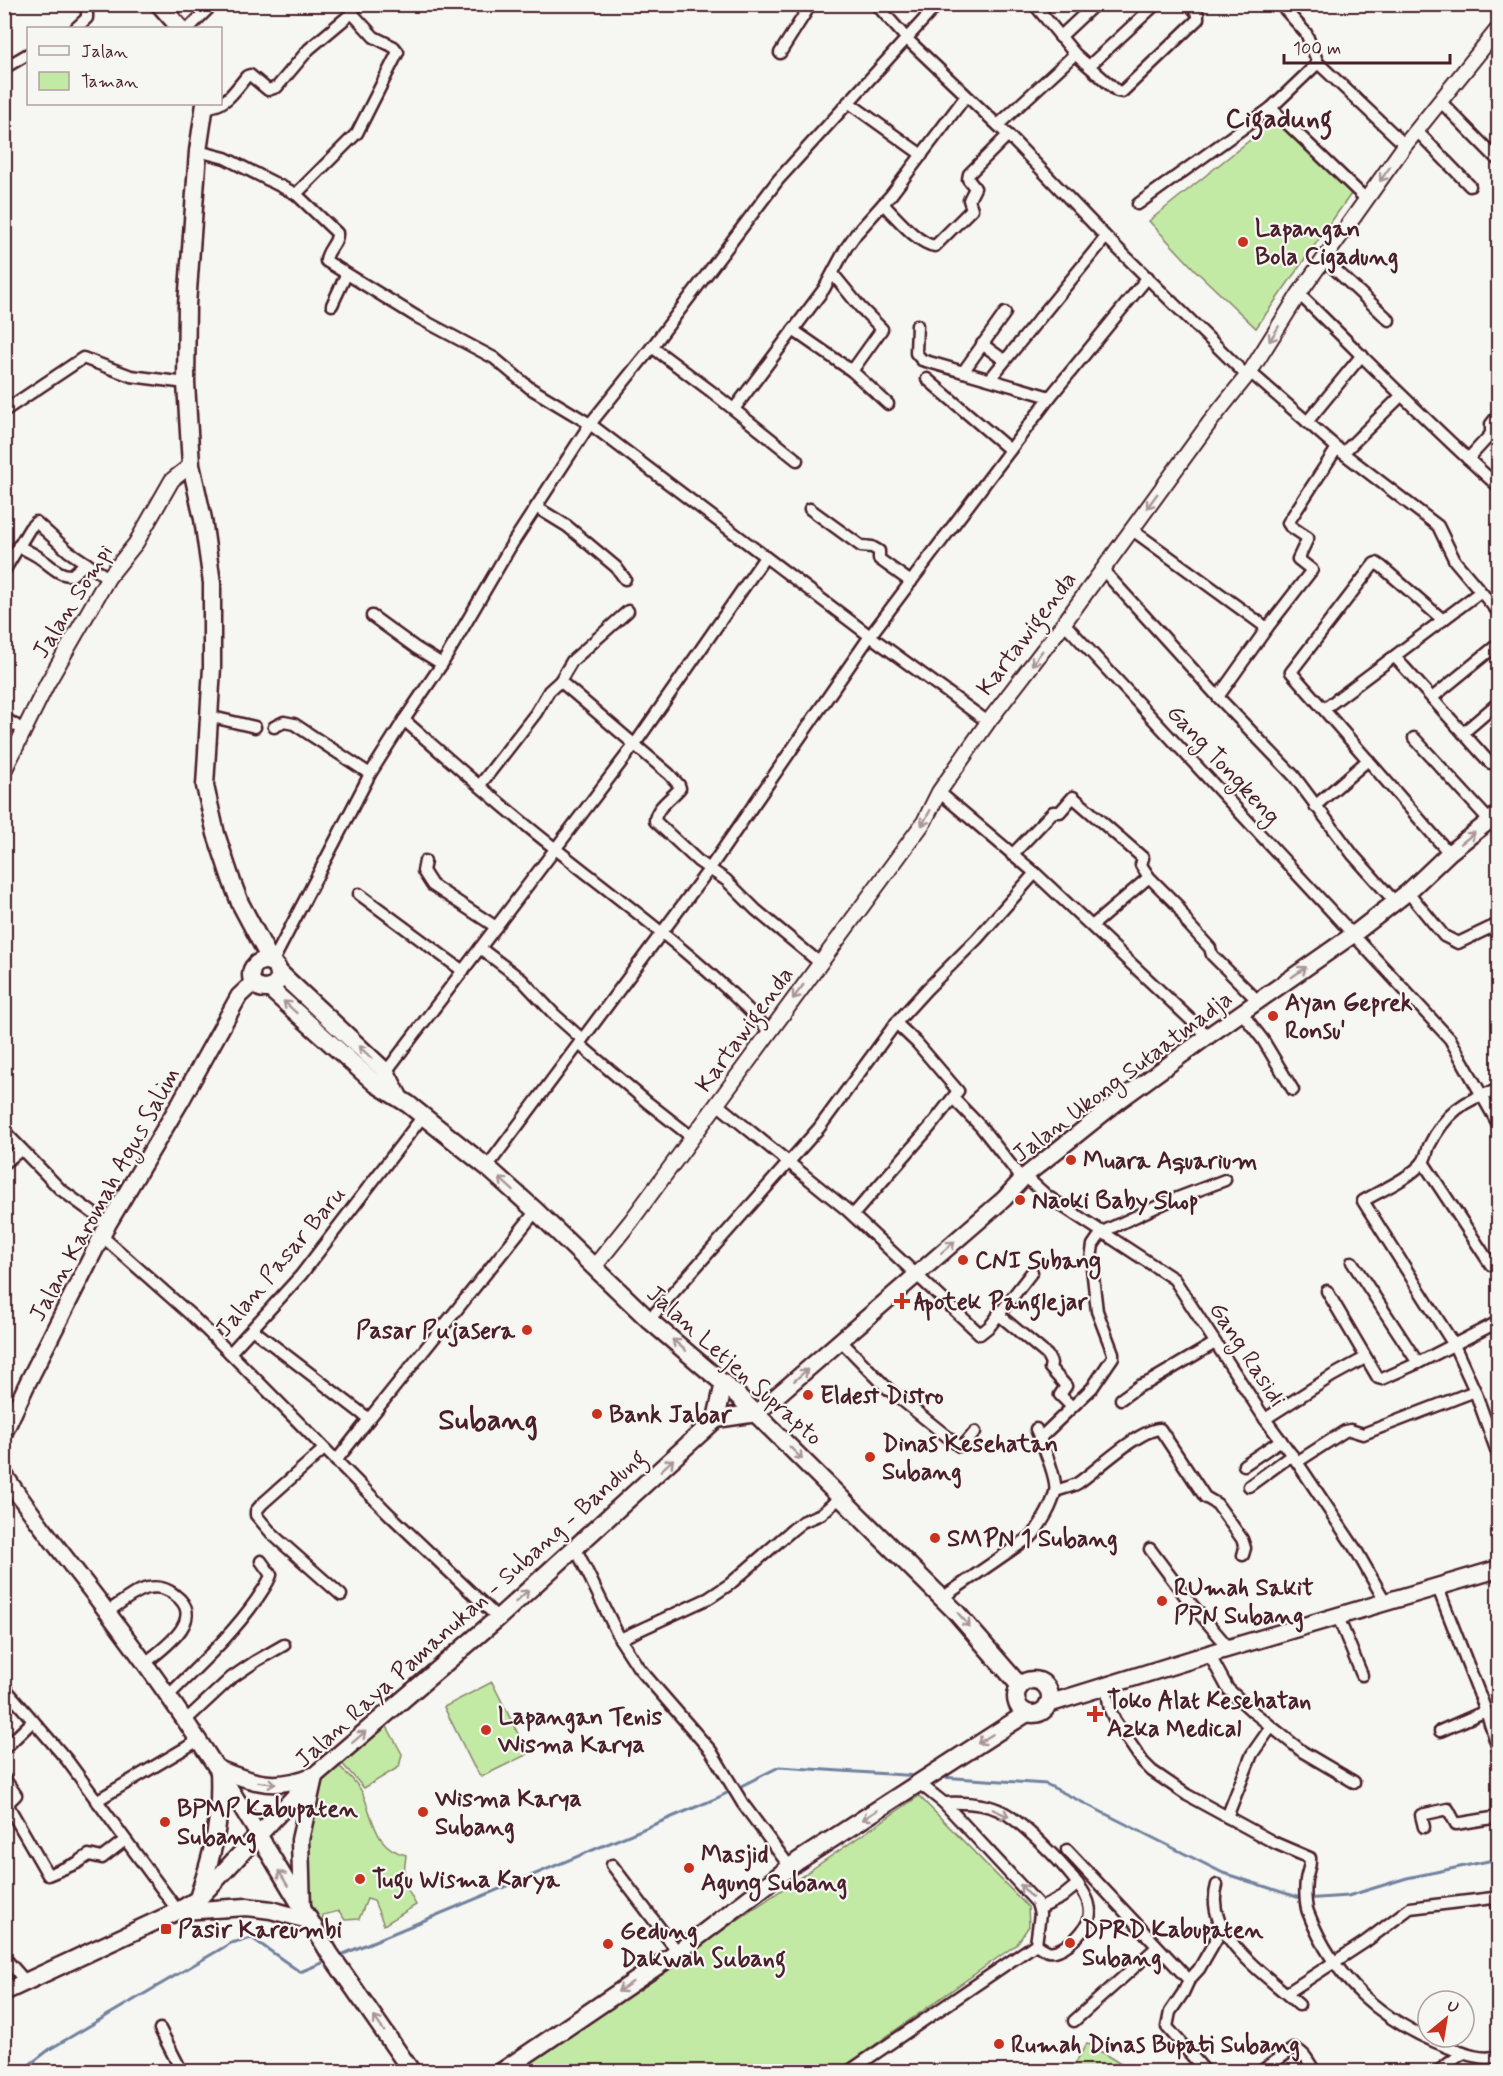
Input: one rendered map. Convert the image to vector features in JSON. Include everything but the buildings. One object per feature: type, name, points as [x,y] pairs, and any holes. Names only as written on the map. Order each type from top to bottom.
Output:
[{"type":"main road","points":[[159,4],[179,27]]},
{"type":"main road","name":"Jalan Letjen Suprapto","points":[[205,105],[198,151],[187,305],[182,472],[203,519],[212,583],[212,667],[205,786],[228,873],[249,919],[276,968],[400,1098],[487,1167],[649,1320],[757,1413],[955,1611],[1020,1686]]},
{"type":"main road","name":"Jalan Ukong Sutaatmadja","points":[[757,1413],[1004,1199],[1024,1177],[1120,1100],[1354,934],[1408,892],[1449,853],[1494,817]]},
{"type":"main road","points":[[249,919],[258,980]]},
{"type":"main road","points":[[260,962],[276,968],[278,980],[258,980],[260,962]]},
{"type":"main road","name":"Jalan Letjen Suprapto","points":[[258,980],[381,1078]]},
{"type":"main road","name":"Jalan Karomah Agus Salim","points":[[4,1433],[105,1231],[181,1101],[238,996],[258,980]]},
{"type":"main road","points":[[724,1383],[716,1419],[757,1413]]},
{"type":"main road","name":"Jalan Raya Pamanukan - Subang - Bandung","points":[[4,1992],[178,1911],[198,1899],[315,1775],[498,1618],[716,1419]]},
{"type":"main road","points":[[4,1474],[107,1612],[219,1769],[305,1915],[412,2072]]},
{"type":"main road","points":[[1048,1704],[1498,1569]]},
{"type":"main road","points":[[1030,1680],[1040,1682],[1048,1689],[1050,1694],[1046,1709],[1037,1714],[1027,1713],[1019,1706],[1016,1695],[1020,1686],[1030,1680]]},
{"type":"main road","points":[[501,2072],[678,1952],[789,1867],[1027,1713]]},
{"type":"main road","points":[[219,1769],[244,1780],[283,1785],[315,1775]]},
{"type":"main road","points":[[198,1899],[219,1824],[219,1769]]},
{"type":"main road","points":[[305,1915],[300,1840],[315,1775]]},
{"type":"main road","points":[[178,1911],[247,1907],[305,1915]]},
{"type":"street","points":[[77,27],[87,18],[87,4]]},
{"type":"street","points":[[190,27],[213,4]]},
{"type":"street","points":[[780,53],[811,4]]},
{"type":"street","points":[[876,4],[907,39],[998,125],[1106,237],[1249,374],[1340,450],[1438,526],[1451,555],[1498,612]]},
{"type":"street","points":[[276,968],[370,774],[442,664],[512,544],[590,424],[652,347],[778,180],[938,4]]},
{"type":"street","points":[[1034,4],[1075,54],[1117,91],[1124,91],[1198,19],[1198,14],[1190,4]]},
{"type":"street","points":[[1060,37],[1095,4]]},
{"type":"street","points":[[1089,66],[1156,4]]},
{"type":"street","points":[[1280,4],[1306,33],[1318,63],[1405,145]]},
{"type":"street","points":[[222,103],[250,75],[268,90],[277,87],[309,49],[355,9],[374,37],[394,47],[398,52],[357,133],[296,194]]},
{"type":"street","name":"Kartawigenda","points":[[594,1267],[693,1138],[924,822],[939,792],[988,722],[1210,422],[1249,374],[1299,294],[1405,145],[1496,39]]},
{"type":"street","points":[[4,54],[16,61]]},
{"type":"street","points":[[998,125],[1075,54]]},
{"type":"street","points":[[4,68],[27,55]]},
{"type":"street","points":[[1138,204],[1271,108],[1318,63]]},
{"type":"street","points":[[734,410],[824,289],[846,248],[922,155],[966,96]]},
{"type":"street","points":[[848,102],[922,155]]},
{"type":"street","points":[[1441,102],[1498,160]]},
{"type":"street","points":[[1271,108],[1367,200]]},
{"type":"street","points":[[1417,131],[1470,186]]},
{"type":"street","points":[[883,204],[919,239],[928,245],[935,246],[972,209],[969,200],[975,188],[968,178],[969,174],[1008,135]]},
{"type":"street","points":[[198,151],[225,158],[296,194],[337,233],[337,238],[326,256],[326,261],[417,317],[494,358],[530,388],[590,424],[870,636],[988,722]]},
{"type":"street","points":[[990,379],[1106,237]]},
{"type":"street","points":[[1324,259],[1389,320]]},
{"type":"street","points":[[833,274],[882,329],[852,371]]},
{"type":"street","points":[[332,305],[346,275]]},
{"type":"street","points":[[487,1167],[710,868],[870,636],[1050,397],[1148,277]]},
{"type":"street","points":[[1299,294],[1401,396],[1498,486]]},
{"type":"street","points":[[963,372],[1005,313]]},
{"type":"street","points":[[917,325],[916,353],[926,362],[1050,397]]},
{"type":"street","points":[[793,330],[852,371],[888,404]]},
{"type":"street","points":[[982,344],[1004,360]]},
{"type":"street","points":[[652,347],[797,460]]},
{"type":"street","points":[[1307,422],[1362,355]]},
{"type":"street","points":[[5,410],[82,358],[132,376],[186,383]]},
{"type":"street","points":[[927,379],[1010,450]]},
{"type":"street","points":[[1218,697],[1312,570],[1298,559],[1308,538],[1288,524],[1318,476],[1340,450],[1401,396]]},
{"type":"street","points":[[1468,459],[1491,434],[1491,424],[1498,416]]},
{"type":"street","name":"Jalan Sompi","points":[[4,771],[47,684],[108,578],[136,543],[182,472]]},
{"type":"street","points":[[536,507],[567,526],[616,567],[625,579]]},
{"type":"street","points":[[810,509],[861,546],[872,547],[879,551],[879,558],[911,582]]},
{"type":"street","points":[[4,571],[18,546],[36,522],[68,551],[108,578]]},
{"type":"street","points":[[1131,529],[1267,628]]},
{"type":"street","points":[[18,546],[67,576],[72,575],[86,563]]},
{"type":"street","points":[[381,1078],[635,744],[765,557]]},
{"type":"street","points":[[1443,620],[1382,567],[1374,564],[1291,672],[1449,853]]},
{"type":"street","points":[[1102,569],[1218,697],[1294,776],[1353,855],[1395,902]]},
{"type":"street","points":[[1324,709],[1480,591]]},
{"type":"street","points":[[480,785],[536,713],[549,691],[560,681],[572,661],[628,611]]},
{"type":"street","points":[[372,616],[442,664]]},
{"type":"street","name":"Gang Tongkeng","points":[[1064,622],[1450,1039],[1498,1124]]},
{"type":"street","points":[[1432,698],[1498,644]]},
{"type":"street","points":[[1395,657],[1490,763],[1498,763]]},
{"type":"street","points":[[560,681],[679,784],[680,788],[674,796],[659,809],[655,821],[698,861],[726,880],[756,910],[820,963]]},
{"type":"street","points":[[1463,733],[1498,703]]},
{"type":"street","points":[[208,716],[255,727]]},
{"type":"street","points":[[4,718],[25,731]]},
{"type":"street","points":[[404,720],[555,849],[663,933],[752,1012],[769,1031]]},
{"type":"street","points":[[274,727],[284,722],[294,724],[370,774]]},
{"type":"street","points":[[1414,738],[1494,817]]},
{"type":"street","points":[[1315,806],[1368,760]]},
{"type":"street","points":[[939,792],[1035,873],[1208,1036]]},
{"type":"street","points":[[1012,855],[1053,812],[1060,812],[1073,797],[1143,858],[1141,865],[1149,877],[1177,905],[1188,924],[1209,948],[1212,955],[1258,1001]]},
{"type":"street","points":[[425,861],[423,871],[432,885],[496,927]]},
{"type":"street","points":[[649,1320],[819,1128],[896,1023],[927,988],[977,939],[1035,873]]},
{"type":"street","points":[[1092,926],[1149,877]]},
{"type":"street","points":[[1408,892],[1444,936],[1458,943],[1498,924]]},
{"type":"street","points":[[359,894],[463,970]]},
{"type":"street","points":[[480,948],[522,980],[580,1042],[646,1102],[693,1138]]},
{"type":"street","points":[[1242,1013],[1263,1040],[1293,1090]]},
{"type":"street","points":[[853,1215],[930,1127],[958,1091],[917,1042],[896,1023]]},
{"type":"street","points":[[1498,1090],[1465,1102],[1451,1113],[1429,1146],[1423,1162],[1364,1201],[1454,1345],[1498,1455]]},
{"type":"street","name":"Gang Rasidi","points":[[953,1098],[1024,1177],[1047,1196],[1174,1279],[1265,1419],[1356,1550],[1386,1604]]},
{"type":"street","points":[[717,1104],[853,1215],[980,1334],[990,1326],[1032,1272]]},
{"type":"street","name":"Jalan Pasar Baru","points":[[4,1131],[60,1189],[230,1353],[301,1275],[423,1116]]},
{"type":"street","points":[[4,1164],[21,1150]]},
{"type":"street","points":[[1423,1162],[1491,1265],[1498,1267]]},
{"type":"street","points":[[942,1598],[1033,1534],[1042,1521],[1056,1491],[1038,1434],[1092,1388],[1111,1362],[1113,1353],[1097,1311],[1091,1259],[1093,1245],[1102,1232],[1167,1202],[1225,1180]]},
{"type":"street","points":[[336,1461],[536,1211]]},
{"type":"street","points":[[1352,1262],[1418,1362]]},
{"type":"street","points":[[1327,1291],[1365,1358],[1381,1379],[1498,1322]]},
{"type":"street","points":[[998,1314],[1047,1355],[1051,1363],[1050,1368],[1066,1386],[1060,1395],[1072,1407]]},
{"type":"street","points":[[252,1329],[369,1419]]},
{"type":"street","points":[[841,1341],[888,1389],[959,1446],[964,1445],[975,1432]]},
{"type":"street","points":[[1121,1399],[1139,1386],[1149,1383],[1215,1343]]},
{"type":"street","points":[[230,1353],[336,1461],[498,1618]]},
{"type":"street","points":[[1265,1419],[1332,1376],[1365,1358]]},
{"type":"street","points":[[1249,1486],[1345,1431],[1350,1430],[1363,1434],[1474,1391]]},
{"type":"street","points":[[1056,1491],[1076,1484],[1138,1438],[1154,1429],[1160,1429],[1205,1497],[1217,1504],[1242,1539],[1245,1548],[1243,1555]]},
{"type":"street","points":[[1244,1465],[1281,1440]]},
{"type":"street","points":[[324,1449],[262,1504],[256,1511],[256,1515],[273,1534],[341,1594]]},
{"type":"street","points":[[620,1639],[709,1598],[730,1584],[802,1522],[821,1514],[841,1497]]},
{"type":"street","points":[[575,1547],[620,1639],[638,1667],[711,1751],[743,1804],[789,1867]]},
{"type":"street","points":[[1150,1549],[1188,1600],[1229,1648]]},
{"type":"street","points":[[168,1696],[220,1645],[244,1617],[271,1575],[261,1561]]},
{"type":"street","points":[[107,1612],[147,1588],[163,1589],[180,1599],[186,1613],[182,1629],[177,1637],[144,1664]]},
{"type":"street","points":[[1438,1588],[1498,1749]]},
{"type":"street","points":[[1338,1617],[1362,1674]]},
{"type":"street","points":[[185,1721],[231,1678],[284,1645]]},
{"type":"street","points":[[1209,1654],[1228,1689],[1271,1727],[1303,1752],[1354,1782]]},
{"type":"street","points":[[1107,1686],[1110,1710],[1115,1721],[1152,1772],[1187,1796],[1275,1843],[1310,1858],[1306,1880],[1307,1910],[1327,1952],[1364,1999],[1392,2020],[1460,2056],[1482,2058],[1498,2056]]},
{"type":"street","points":[[4,1687],[67,1760],[178,1911]]},
{"type":"street","points":[[1440,1731],[1486,1712]]},
{"type":"street","points":[[4,1749],[33,1721]]},
{"type":"street","points":[[1227,1817],[1252,1754],[1271,1727]]},
{"type":"street","points":[[96,1801],[198,1740]]},
{"type":"street","points":[[4,1778],[16,1795],[8,1803],[10,1809],[48,1875],[77,1863],[89,1855],[102,1858],[125,1840]]},
{"type":"street","points":[[919,1783],[944,1803],[1037,1903],[1039,1909],[1036,1944]]},
{"type":"street","points":[[944,1803],[963,1802],[1002,1811],[1026,1827],[1078,1884],[1089,1903],[1090,1915],[1085,1929],[1056,1951],[1048,1951],[1036,1944]]},
{"type":"street","points":[[1424,1827],[1421,1815],[1448,1809],[1456,1824],[1498,1817]]},
{"type":"street","points":[[1067,1850],[1189,1980]]},
{"type":"street","points":[[612,1865],[678,1952]]},
{"type":"street","points":[[1039,1909],[1062,1897],[1078,1884]]},
{"type":"street","points":[[1217,1885],[1216,1916],[1230,1941],[1299,2005]]},
{"type":"street","points":[[1287,1993],[1365,1942],[1410,1908],[1493,1898],[1497,1901],[1498,1908]]},
{"type":"street","points":[[1206,2072],[1167,2027],[1170,2012],[1222,1929]]},
{"type":"street","points":[[848,2072],[1036,1944]]},
{"type":"street","points":[[1074,2021],[1157,1947]]},
{"type":"street","points":[[4,1957],[27,1983]]},
{"type":"street","points":[[160,2029],[182,2072]]},
{"type":"street","points":[[1260,2072],[1293,2049],[1297,2049],[1301,2051],[1315,2072]]},
{"type":"street","points":[[1437,2072],[1460,2056]]},
{"type":"green space","name":"Lapangan Bola Cigadung","points":[[1275,120],[1353,191],[1256,328],[1196,271],[1149,221]]},
{"type":"green space","name":"Lapangan Tenis Wisma Karya","points":[[492,1682],[528,1754],[481,1777],[444,1707]]},
{"type":"green space","points":[[384,1721],[402,1754],[399,1767],[364,1788],[339,1760]]},
{"type":"green space","points":[[337,1763],[362,1792],[381,1838],[395,1851],[406,1855],[403,1881],[416,1905],[384,1925],[374,1901],[367,1899],[359,1919],[345,1920],[339,1911],[323,1915],[323,1930],[309,1905],[306,1840],[320,1779]]},
{"type":"green space","points":[[919,1796],[1028,1907],[1029,1926],[1017,1944],[838,2071],[515,2072]]},
{"type":"green space","points":[[1087,2043],[1132,2071],[1071,2071]]},
{"type":"waterway","points":[[341,1955],[715,1799],[779,1767],[919,1776]]},
{"type":"waterway","points":[[940,1777],[1046,1784],[1223,1873],[1303,1899],[1348,1896],[1407,1878],[1498,1859]]},
{"type":"waterway","points":[[20,2072],[50,2049],[231,1943],[252,1938],[300,1972],[322,1963]]},
{"type":"place","name":"Lapangan Bola Cigadung","points":[[1243,242]]},
{"type":"place","name":"Ayan Geprek Ronsu'","points":[[1273,1016]]},
{"type":"place","name":"Muara Aquarium","points":[[1071,1160]]},
{"type":"place","name":"Naoki Baby Shop","points":[[1020,1200]]},
{"type":"place","name":"CNI Subang","points":[[963,1260]]},
{"type":"place","name":"Apotek Panglejar","points":[[902,1301]]},
{"type":"place","name":"Pasar Pujasera","points":[[527,1330]]},
{"type":"place","name":"Eldest Distro","points":[[808,1395]]},
{"type":"place","name":"Bank Jabar","points":[[597,1414]]},
{"type":"place","name":"Dinas Kesehatan Subang","points":[[870,1457]]},
{"type":"place","name":"SMPN 1 Subang","points":[[935,1538]]},
{"type":"place","name":"RUmah Sakit PPN Subang","points":[[1162,1601]]},
{"type":"place","name":"Toko Alat Kesehatan Azka Medical","points":[[1095,1714]]},
{"type":"place","name":"Lapangan Tenis Wisma Karya","points":[[486,1730]]},
{"type":"place","name":"Wisma Karya Subang","points":[[423,1812]]},
{"type":"place","name":"BPMP Kabupaten Subang","points":[[165,1822]]},
{"type":"place","name":"Masjid Agung Subang","points":[[689,1868]]},
{"type":"place","name":"Tugu Wisma Karya","points":[[360,1879]]},
{"type":"place","name":"Pasir Kareumbi","points":[[166,1929]]},
{"type":"place","name":"DPRD Kabupaten Subang","points":[[1070,1943]]},
{"type":"place","name":"Gedung Dakwah Subang","points":[[608,1944]]},
{"type":"place","name":"Rumah Dinas Bupati Subang","points":[[999,2044]]},
{"type":"district","name":"Cigadung","points":[[1279,118]]},
{"type":"district","name":"Subang","points":[[488,1419]]}]
